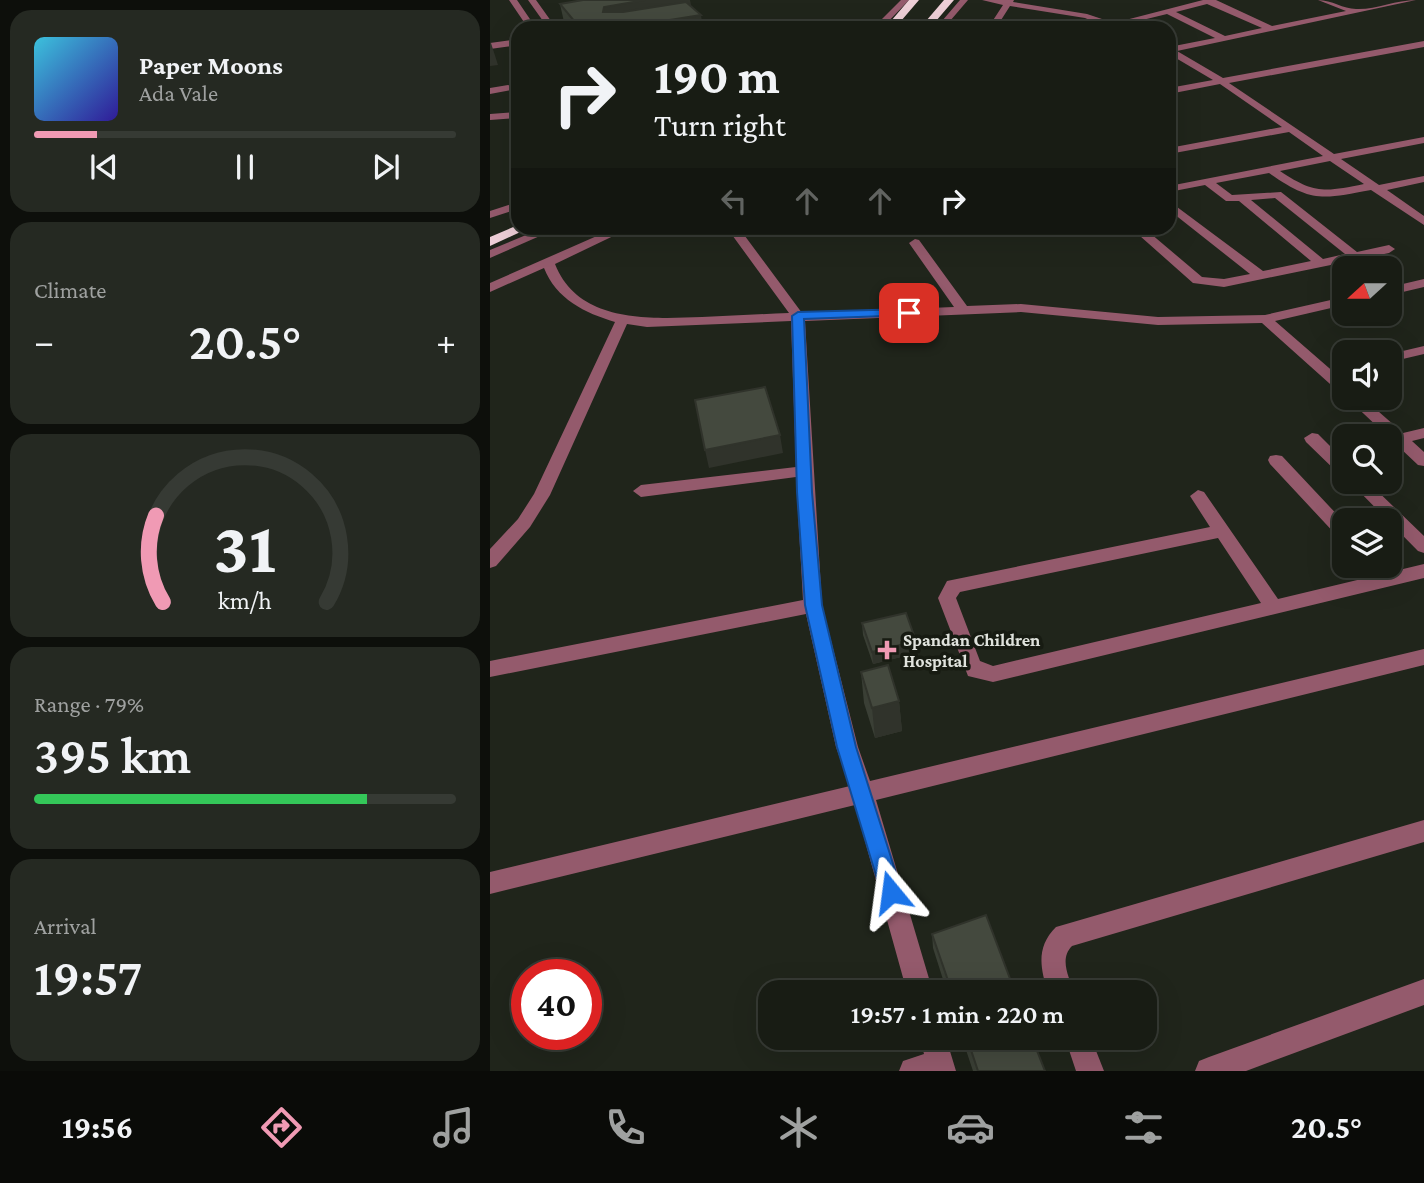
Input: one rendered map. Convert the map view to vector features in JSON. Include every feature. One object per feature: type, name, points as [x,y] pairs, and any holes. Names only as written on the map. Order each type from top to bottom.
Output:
[{"type":"highway","points":[[896,21],[914,0]]},
{"type":"highway","points":[[931,21],[949,0]]},
{"type":"highway","points":[[490,227],[511,219]]},
{"type":"highway","points":[[490,242],[511,233]]},
{"type":"street","points":[[513,0],[527,21]]},
{"type":"street","points":[[532,0],[547,21]]},
{"type":"street","points":[[884,21],[905,0]]},
{"type":"street","points":[[946,21],[964,0]]},
{"type":"street","points":[[986,0],[1087,16],[1102,21]]},
{"type":"street","points":[[1322,0],[1355,12]]},
{"type":"street","points":[[1176,49],[1412,0]]},
{"type":"street","points":[[1135,21],[1209,1],[1271,29]]},
{"type":"street","points":[[997,21],[1009,2]]},
{"type":"street","points":[[1168,11],[1224,39]]},
{"type":"street","points":[[490,46],[511,43]]},
{"type":"street","points":[[1176,90],[1424,44]]},
{"type":"street","points":[[1176,54],[1221,81],[1424,221]]},
{"type":"street","points":[[490,90],[508,88]]},
{"type":"street","points":[[490,117],[511,116]]},
{"type":"street","points":[[1176,150],[1290,129]]},
{"type":"street","points":[[1176,188],[1424,140]]},
{"type":"street","points":[[1272,170],[1309,195],[1424,179]]},
{"type":"street","points":[[1207,182],[1225,197],[1277,194],[1354,256],[1389,249]]},
{"type":"street","points":[[1242,198],[1321,263]]},
{"type":"street","points":[[490,215],[511,208]]},
{"type":"street","points":[[1176,210],[1259,275]]},
{"type":"street","points":[[490,254],[535,235]]},
{"type":"street","points":[[490,288],[608,235]]},
{"type":"street","points":[[741,235],[798,316],[814,605],[847,747],[863,792],[917,980]]},
{"type":"street","points":[[1145,235],[1198,280],[1206,283],[1332,261]]},
{"type":"street","points":[[915,243],[964,311]]},
{"type":"street","points":[[548,262],[551,275],[582,306],[622,321],[647,323],[1021,308],[1158,321],[1265,320],[1332,304]]},
{"type":"street","points":[[1402,288],[1424,283]]},
{"type":"street","points":[[1265,320],[1332,379]]},
{"type":"street","points":[[490,561],[524,523],[542,495],[622,321]]},
{"type":"street","points":[[1402,356],[1424,351]]},
{"type":"street","points":[[1325,373],[1332,372]]},
{"type":"street","points":[[1368,410],[1384,424]]},
{"type":"street","points":[[1402,439],[1424,433]]},
{"type":"street","points":[[1312,438],[1332,457]]},
{"type":"street","points":[[1402,440],[1424,461]]},
{"type":"street","points":[[1276,460],[1332,520]]},
{"type":"street","points":[[641,491],[805,471]]},
{"type":"street","points":[[1370,494],[1424,547]]},
{"type":"street","points":[[1198,496],[1273,606]]},
{"type":"street","points":[[1222,531],[954,586],[947,598],[971,664],[975,670],[993,674],[1424,571]]},
{"type":"street","points":[[490,669],[814,605]]},
{"type":"street","points":[[490,883],[1424,657]]},
{"type":"street","points":[[1058,980],[1051,955],[1056,943],[1065,936],[1424,831]]},
{"type":"street","points":[[1209,1071],[1424,992]]},
{"type":"street","points":[[1082,1050],[1090,1071]]},
{"type":"street","points":[[913,1071],[938,1057]]},
{"type":"building","points":[[583,0],[645,0],[604,7],[603,12],[623,12],[686,2],[701,15],[664,21],[574,21],[560,4]]},
{"type":"building","points":[[765,387],[780,435],[705,450],[695,400]]},
{"type":"building","points":[[906,613],[916,641],[872,652],[862,623]]},
{"type":"building","points":[[888,665],[899,701],[872,708],[861,672]]},
{"type":"building","points":[[986,915],[1010,980],[948,980],[932,934]]},
{"type":"building","points":[[971,1050],[1037,1050],[1045,1071],[978,1071]]},
{"type":"place","name":"Spandan Children Hospital","points":[[887,650]]},
{"type":"route","points":[[891,892],[863,792],[847,747],[814,605],[805,492],[798,316],[909,313]]}]
